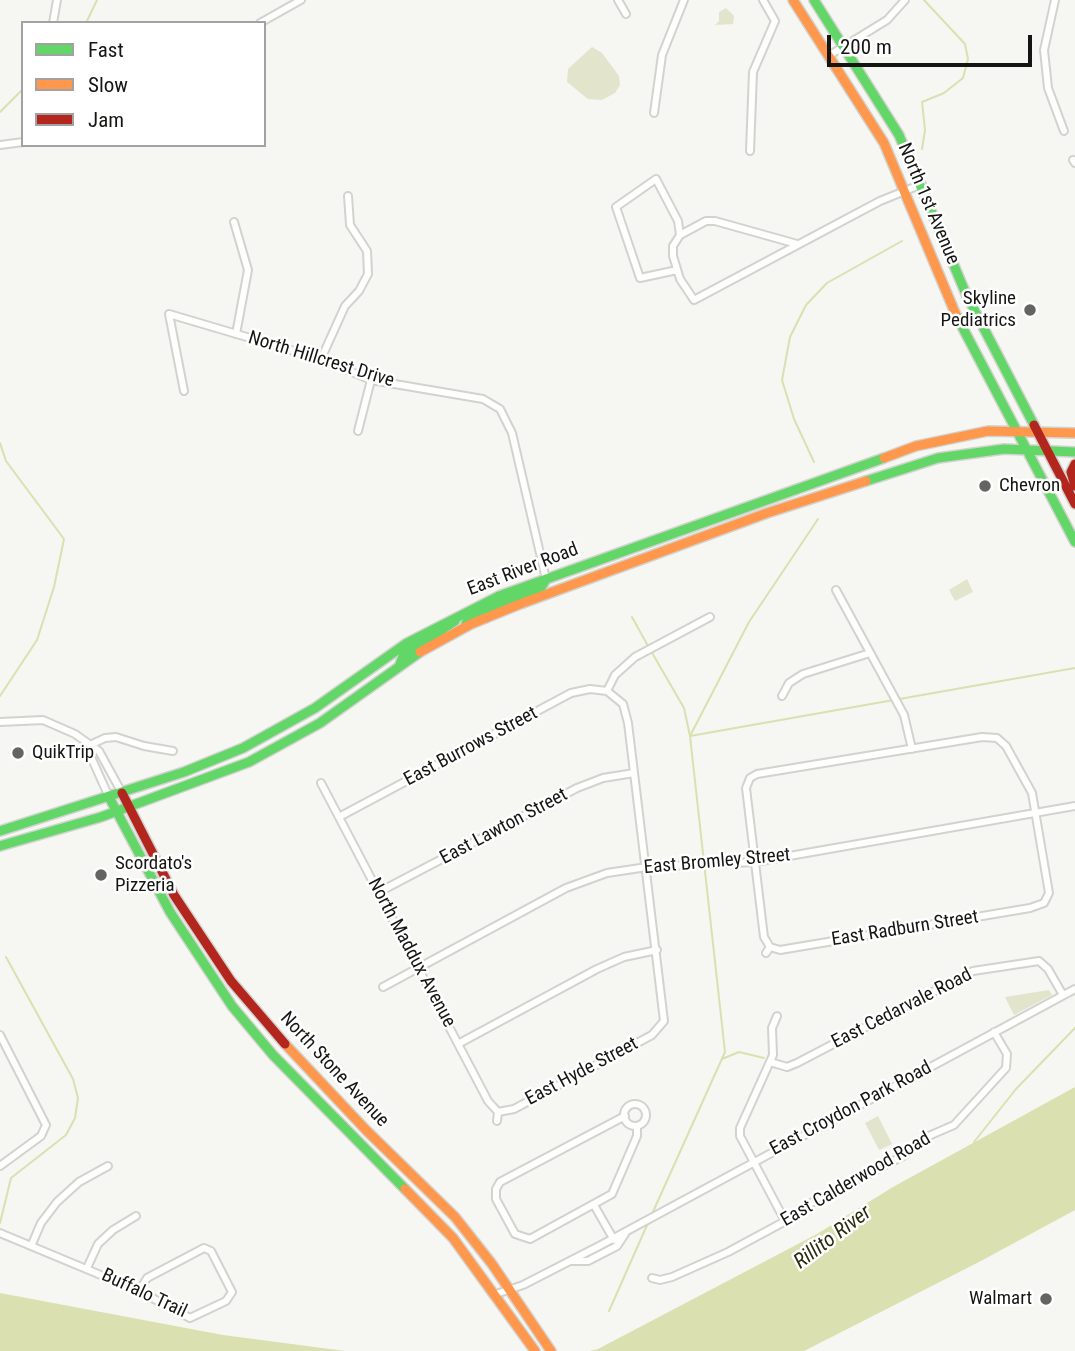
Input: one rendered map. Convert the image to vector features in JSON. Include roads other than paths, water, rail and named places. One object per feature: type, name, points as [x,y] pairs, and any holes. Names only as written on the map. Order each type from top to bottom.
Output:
[{"type":"main road","name":"North 1st Avenue","points":[[793,0],[830,54],[884,143],[949,301],[1013,430],[1075,542]]},
{"type":"main road","name":"North 1st Avenue","points":[[814,0],[899,135],[922,184],[966,294],[1075,504]]},
{"type":"main road","name":"East River Road","points":[[0,831],[191,769],[262,738],[315,708],[407,643],[468,610],[546,579],[916,446],[958,436],[1013,430],[1075,433]]},
{"type":"main road","name":"East River Road","points":[[0,846],[117,811],[222,774],[288,743],[399,667],[458,631],[520,604],[867,480],[955,455],[1024,449],[1075,452]]},
{"type":"main road","points":[[1075,464],[1071,472],[1075,486]]},
{"type":"main road","points":[[458,631],[475,615],[541,588],[546,579]]},
{"type":"main road","points":[[399,667],[403,656],[468,610]]},
{"type":"main road","name":"North Stone Avenue","points":[[122,793],[174,895],[231,981],[260,1017],[366,1130],[455,1217],[511,1291],[549,1348]]},
{"type":"main road","name":"North Stone Avenue","points":[[109,797],[170,912],[232,1006],[272,1055],[432,1216],[496,1294],[534,1350]]},
{"type":"street","points":[[52,21],[57,0]]},
{"type":"street","points":[[264,21],[301,0]]},
{"type":"street","points":[[618,0],[626,14]]},
{"type":"street","points":[[654,113],[662,55],[684,0]]},
{"type":"street","points":[[750,151],[753,72],[775,21],[763,0]]},
{"type":"street","points":[[830,54],[887,20],[905,0]]},
{"type":"street","points":[[1055,0],[1044,50],[1048,88],[1064,131]]},
{"type":"street","points":[[0,145],[21,142]]},
{"type":"street","points":[[677,270],[640,278],[616,207],[656,179],[678,221],[680,235]]},
{"type":"street","points":[[797,244],[715,221],[706,221],[680,235],[673,246],[677,270],[694,300],[797,244],[922,184]]},
{"type":"street","points":[[321,359],[345,306],[359,291],[368,274],[367,251],[349,225],[348,196]]},
{"type":"street","points":[[234,222],[247,270],[236,334]]},
{"type":"street","name":"North Hillcrest Drive","points":[[184,391],[169,314],[321,359],[372,380],[483,399],[500,409],[516,446],[546,579]]},
{"type":"street","points":[[358,431],[372,380]]},
{"type":"street","points":[[835,590],[904,715],[912,749]]},
{"type":"street","points":[[458,1044],[606,965],[624,957],[657,950],[623,704],[607,691],[615,675],[635,657],[710,617]]},
{"type":"street","points":[[782,696],[789,683],[803,674],[870,653]]},
{"type":"street","name":"East Burrows Street","points":[[340,817],[571,693],[590,689],[607,691]]},
{"type":"street","points":[[0,722],[43,720],[75,734],[99,751],[122,793]]},
{"type":"street","points":[[997,738],[1002,731]]},
{"type":"street","points":[[109,797],[91,757],[92,747],[104,738],[116,737],[144,747],[173,751]]},
{"type":"street","points":[[755,862],[746,788],[750,778],[757,774],[982,737],[997,738],[1011,752],[1028,783],[1037,815],[1049,893],[1046,901],[1053,907]]},
{"type":"street","name":"East Lawton Street","points":[[379,892],[577,788],[603,778],[634,773]]},
{"type":"street","name":"North Maddux Avenue","points":[[321,783],[490,1105],[498,1112]]},
{"type":"street","name":"East Bromley Street","points":[[383,987],[566,888],[607,873],[647,867],[755,862],[1037,815],[1075,806]]},
{"type":"street","name":"East Radburn Street","points":[[755,862],[768,950],[1030,908],[1046,901]]},
{"type":"street","name":"East Hyde Street","points":[[498,1112],[514,1109],[652,1035],[662,1026],[665,1014],[657,950]]},
{"type":"street","name":"East Cedarvale Road","points":[[770,1062],[787,1067],[797,1063],[962,974],[973,971],[1039,961],[1048,969],[1063,995]]},
{"type":"street","name":"East Croydon Park Road","points":[[496,1294],[511,1291],[570,1261],[588,1261],[631,1229],[668,1208],[1075,989]]},
{"type":"street","points":[[777,1016],[772,1028],[770,1062],[740,1128],[740,1136],[785,1221]]},
{"type":"street","name":"East Calderwood Road","points":[[652,1278],[660,1280],[684,1272],[785,1221],[811,1203],[905,1155],[924,1138],[947,1130],[960,1120],[1006,1068],[1007,1054],[994,1032]]},
{"type":"street","points":[[0,1035],[46,1125],[41,1136],[0,1166]]},
{"type":"street","points":[[630,1106],[643,1108],[646,1118],[638,1126],[637,1136],[612,1194],[530,1239],[515,1234],[496,1199],[496,1189],[500,1182],[625,1116],[630,1106]]},
{"type":"street","points":[[497,1121],[498,1112]]},
{"type":"street","points":[[625,1116],[629,1124],[638,1126]]},
{"type":"street","points":[[32,1244],[41,1223],[57,1202],[79,1182],[108,1166]]},
{"type":"street","points":[[594,1205],[615,1242]]},
{"type":"street","name":"Buffalo Trail","points":[[87,1268],[93,1251],[105,1236],[136,1216]]},
{"type":"street","name":"Buffalo Trail","points":[[1,1233],[139,1291],[190,1318],[226,1301],[231,1287],[211,1251],[200,1249],[147,1278],[139,1291]]},
{"type":"water","name":"Rillito River","points":[[1075,1087],[1075,1210],[804,1351],[590,1351],[817,1234],[893,1187]]},
{"type":"water","points":[[0,1293],[223,1335],[345,1351],[0,1351]]},
{"type":"waterway","points":[[87,21],[97,0]]},
{"type":"waterway","points":[[922,149],[925,130],[922,102],[944,93],[963,78],[968,59],[965,44],[924,0]]},
{"type":"waterway","points":[[0,112],[21,91]]},
{"type":"waterway","points":[[814,462],[794,419],[782,380],[790,337],[806,305],[827,283],[902,241]]},
{"type":"waterway","points":[[0,443],[6,461],[64,539],[54,587],[37,640],[0,696]]},
{"type":"waterway","points":[[652,1214],[725,1052],[690,736],[749,622],[818,519]]},
{"type":"waterway","points":[[632,617],[648,646]]},
{"type":"waterway","points":[[651,651],[684,708],[690,736],[1075,668]]},
{"type":"waterway","points":[[0,1223],[11,1178],[66,1135],[75,1118],[78,1098],[73,1079],[6,957]]},
{"type":"waterway","points":[[974,1142],[1016,1089],[1075,1028]]},
{"type":"waterway","points":[[722,1059],[739,1052],[764,1058]]},
{"type":"waterway","points":[[609,1311],[648,1223]]},
{"type":"place","name":"Skyline Pediatrics","points":[[1030,310]]},
{"type":"place","name":"Chevron","points":[[985,486]]},
{"type":"place","name":"QuikTrip","points":[[18,753]]},
{"type":"place","name":"Scordato's Pizzeria","points":[[101,875]]},
{"type":"place","name":"Walmart","points":[[1046,1299]]}]
